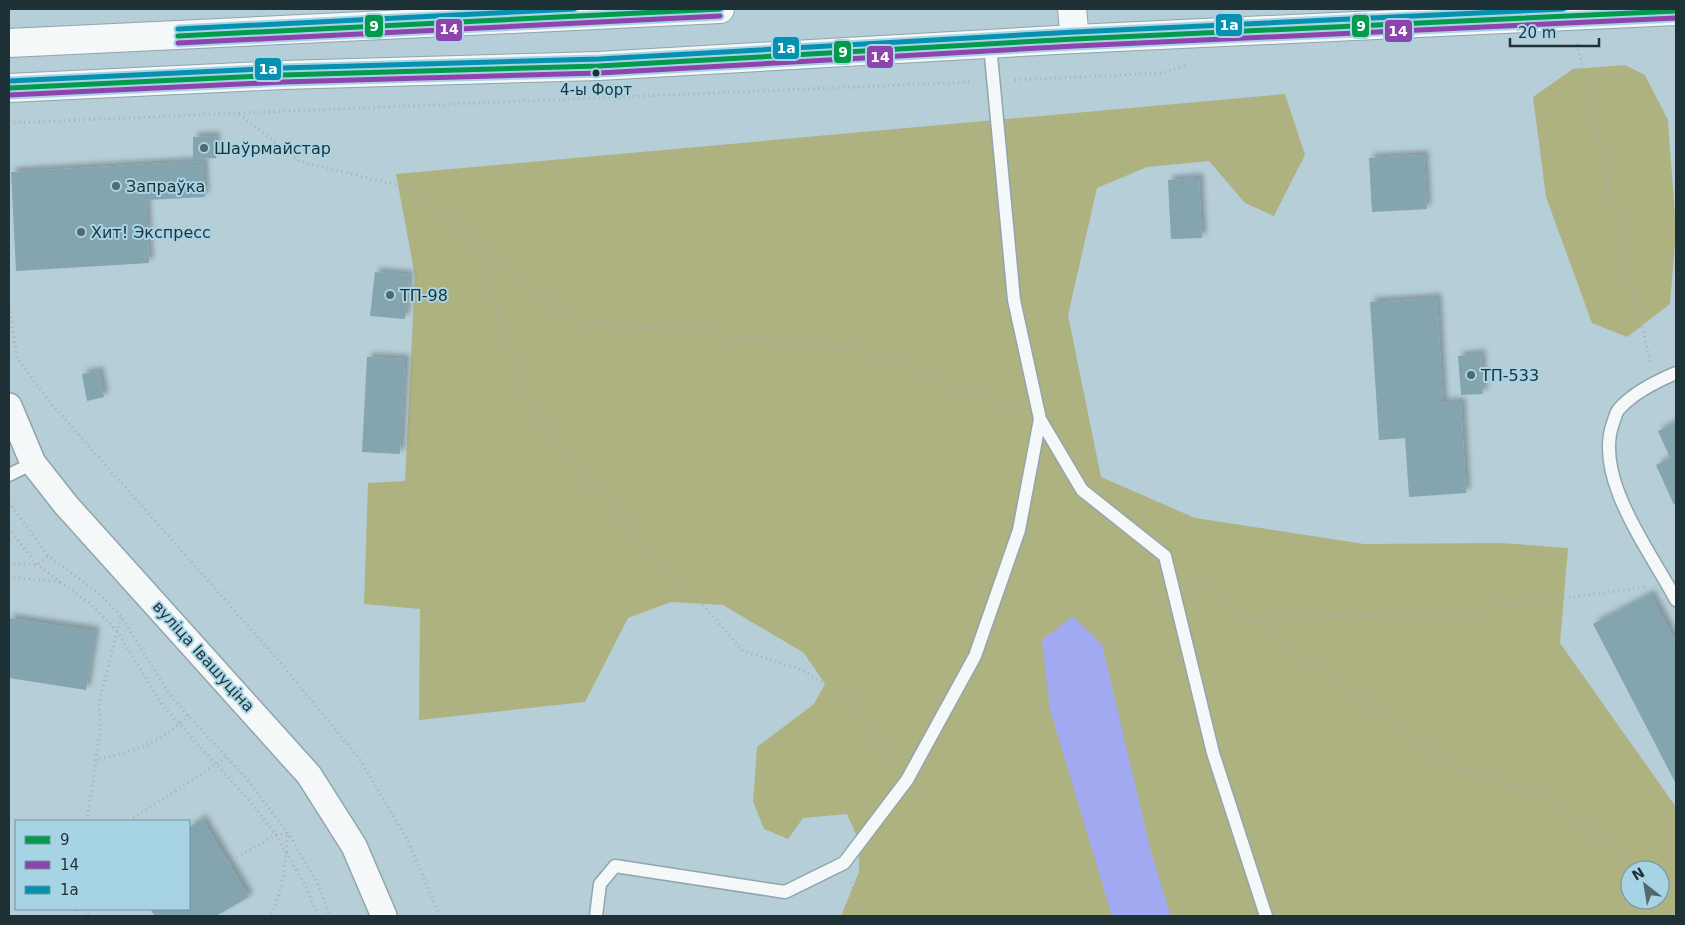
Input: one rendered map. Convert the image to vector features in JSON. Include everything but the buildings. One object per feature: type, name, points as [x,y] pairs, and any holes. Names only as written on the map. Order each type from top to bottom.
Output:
[{"type":"main road","points":[[9,43],[720,9]]},
{"type":"main road","points":[[1072,9],[1075,39]]},
{"type":"main road","points":[[9,88],[293,75],[599,66],[1075,39],[1676,11]]},
{"type":"street","name":"вуліца Івашуціна","points":[[9,406],[33,463],[66,505],[310,775],[354,846],[384,916]]},
{"type":"lane","points":[[990,45],[1014,300],[1040,419],[1082,490],[1165,556],[1213,753],[1266,916]]},
{"type":"lane","points":[[1676,372],[1654,382],[1618,410],[1608,436],[1610,468],[1632,523],[1676,600]]},
{"type":"lane","points":[[596,916],[600,884],[615,866],[785,892],[844,863],[906,780],[975,656],[1019,530],[1040,419]]},
{"type":"lane","points":[[9,475],[33,463]]},
{"type":"path","points":[[1575,38],[1654,382]]},
{"type":"path","points":[[9,123],[956,83]]},
{"type":"path","points":[[239,114],[299,161],[413,189],[567,318],[863,351],[1040,419]]},
{"type":"path","points":[[482,247],[498,314],[529,409],[649,552],[692,592],[743,651],[802,670],[855,703],[906,780]]},
{"type":"path","points":[[9,307],[17,358],[49,401],[279,661],[359,758],[407,839],[440,916]]},
{"type":"path","points":[[9,502],[48,556],[96,592],[121,616],[172,698],[247,779],[288,833],[317,882],[330,916]]},
{"type":"path","points":[[9,528],[37,565],[89,603],[116,631],[163,706],[248,798],[276,836],[305,885],[318,916]]},
{"type":"path","points":[[9,563],[37,565],[48,556]]},
{"type":"path","points":[[1165,556],[1456,769],[1540,794],[1632,860]]},
{"type":"path","points":[[9,577],[61,582]]},
{"type":"path","points":[[1250,618],[1454,613],[1668,584]]},
{"type":"path","points":[[87,820],[100,729],[99,702],[121,616]]},
{"type":"path","points":[[96,760],[144,748],[180,724],[189,715]]},
{"type":"path","points":[[131,820],[228,757]]},
{"type":"path","points":[[228,862],[276,836],[288,833]]},
{"type":"path","points":[[270,916],[277,903],[288,833]]},
{"type":"path","points":[[844,863],[863,916]]},
{"type":"green space","points":[[1625,65],[1645,75],[1668,120],[1676,230],[1670,304],[1627,337],[1592,323],[1546,197],[1533,97],[1573,69]]},
{"type":"green space","points":[[1285,94],[1305,155],[1274,216],[1245,203],[1209,161],[1147,167],[1097,188],[1068,315],[1101,477],[1195,518],[1364,544],[1501,543],[1568,548],[1560,643],[1676,807],[1676,913],[1672,916],[841,916],[859,872],[859,841],[847,814],[803,818],[788,839],[764,829],[753,801],[757,747],[814,704],[825,684],[804,653],[723,605],[671,602],[628,618],[585,702],[419,720],[420,609],[364,604],[368,483],[405,481],[415,276],[396,174]]},
{"type":"water","points":[[1073,616],[1102,644],[1151,852],[1171,916],[1112,916],[1050,710],[1042,640]]},
{"type":"transit line","name":"1а","points":[[178,29],[574,9]]},
{"type":"transit line","name":"9","points":[[178,36],[720,9]]},
{"type":"transit line","name":"1а","points":[[9,81],[283,68],[599,59],[1075,32],[1563,9]]},
{"type":"transit line","name":"9","points":[[9,88],[283,75],[599,66],[1075,39],[1676,11]]},
{"type":"transit line","name":"14","points":[[178,43],[720,16]]},
{"type":"transit line","name":"14","points":[[9,95],[283,82],[599,73],[1075,46],[1676,18]]},
{"type":"place","name":"4-ы Форт","points":[[596,73]]},
{"type":"place","name":"Шаўрмайстар","points":[[204,148]]},
{"type":"place","name":"Запраўка","points":[[116,186]]},
{"type":"place","name":"Хит! Экспресс","points":[[81,232]]},
{"type":"place","name":"ТП-98","points":[[390,295]]},
{"type":"place","name":"ТП-533","points":[[1471,375]]}]
